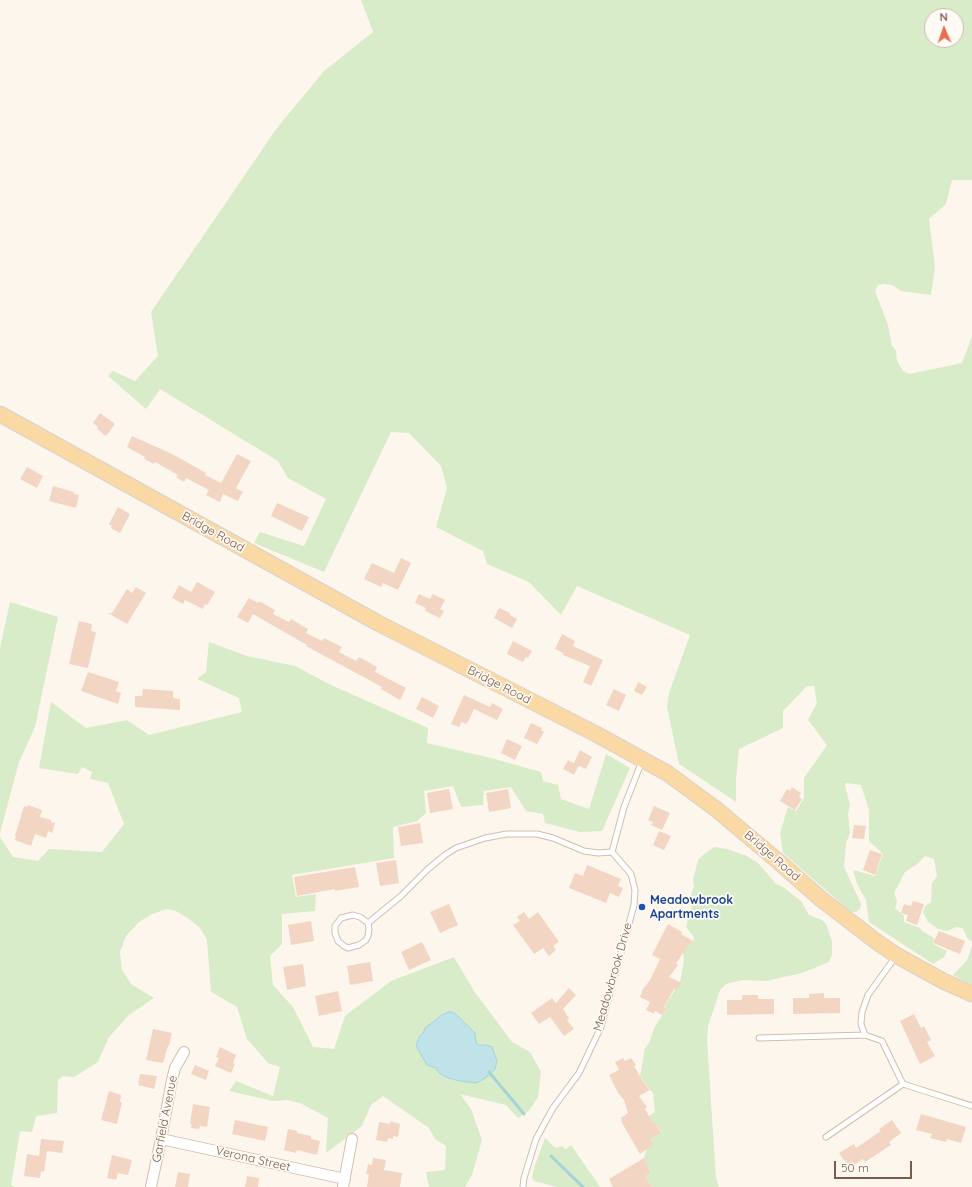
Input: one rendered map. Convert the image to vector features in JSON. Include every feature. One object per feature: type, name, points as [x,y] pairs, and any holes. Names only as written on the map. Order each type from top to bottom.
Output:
[{"type":"main road","name":"Bridge Road","points":[[0,414],[378,623],[596,734],[667,773],[711,805],[821,898],[877,942],[896,955],[943,981],[972,994]]},
{"type":"street","name":"Garfield Avenue","points":[[151,1187],[162,1139],[172,1079],[184,1052]]},
{"type":"street","name":"Verona Street","points":[[162,1139],[291,1168],[344,1183]]},
{"type":"street","points":[[344,1183],[352,1139]]},
{"type":"lane","points":[[368,922],[401,896],[428,869],[445,855],[456,848],[484,838],[508,834],[537,834],[553,838],[584,851],[598,853],[612,852],[624,807],[643,759]]},
{"type":"lane","name":"Meadowbrook Drive","points":[[523,1187],[524,1178],[536,1139],[553,1108],[579,1073],[601,1027],[634,905],[634,890],[631,874],[612,852]]},
{"type":"lane","points":[[353,915],[368,922],[368,936],[366,940],[359,945],[348,948],[338,941],[335,933],[335,926],[336,922],[341,918],[353,915]]},
{"type":"lane","points":[[865,1035],[861,1024],[862,1012],[868,995],[896,955]]},
{"type":"lane","points":[[759,1038],[865,1035],[882,1041],[903,1084],[972,1106]]},
{"type":"lane","points":[[826,1137],[903,1084]]},
{"type":"green space","points":[[361,0],[972,0],[972,180],[952,180],[946,204],[929,219],[935,267],[931,295],[901,291],[892,285],[884,284],[878,285],[875,291],[888,325],[892,346],[896,351],[897,361],[903,371],[909,374],[962,363],[972,336],[972,942],[967,938],[963,928],[956,927],[948,931],[938,929],[928,922],[923,912],[925,906],[931,902],[932,883],[937,876],[934,859],[925,856],[916,865],[905,872],[894,893],[897,901],[895,908],[904,916],[904,922],[920,928],[922,931],[934,938],[933,944],[947,951],[944,957],[933,964],[869,922],[866,900],[857,884],[853,870],[875,876],[883,854],[869,841],[869,810],[861,785],[846,783],[845,786],[850,805],[848,814],[850,833],[846,843],[844,867],[861,904],[860,909],[856,912],[851,912],[783,853],[780,833],[788,807],[796,811],[804,798],[804,778],[827,745],[808,720],[817,703],[814,686],[807,686],[783,711],[783,728],[739,749],[736,779],[736,802],[679,764],[667,707],[669,693],[690,635],[577,586],[561,615],[529,582],[487,564],[483,551],[436,527],[447,488],[441,466],[409,433],[391,432],[324,572],[254,543],[260,532],[304,546],[326,499],[288,478],[278,461],[160,389],[146,409],[108,376],[113,371],[135,381],[158,356],[151,312],[277,128],[324,71],[373,32]]},
{"type":"green space","points":[[10,602],[58,617],[35,727],[19,762],[0,833],[0,648]]},
{"type":"green space","points":[[209,642],[247,656],[295,666],[331,685],[428,728],[427,743],[491,758],[541,772],[543,781],[558,785],[561,799],[589,809],[606,754],[630,768],[602,831],[580,832],[545,823],[543,814],[526,811],[511,787],[484,791],[483,805],[461,807],[453,786],[424,791],[426,813],[417,821],[393,827],[394,858],[292,875],[296,897],[316,894],[315,911],[282,914],[282,944],[270,956],[273,985],[293,1007],[313,1047],[334,1049],[345,1016],[391,981],[454,957],[474,991],[512,1042],[530,1052],[541,1072],[538,1097],[529,1111],[518,1118],[506,1105],[460,1094],[471,1109],[482,1140],[472,1175],[465,1187],[429,1187],[426,1172],[445,1170],[446,1146],[435,1139],[429,1128],[383,1096],[371,1105],[362,1126],[326,1153],[328,1118],[302,1104],[288,1100],[273,1101],[229,1091],[236,1081],[273,1096],[280,1067],[268,1063],[247,1039],[237,1007],[211,992],[207,940],[200,928],[176,911],[167,909],[152,914],[139,922],[126,936],[120,952],[122,970],[131,984],[154,998],[129,1015],[109,1037],[98,1062],[74,1077],[63,1076],[58,1080],[57,1113],[36,1116],[32,1132],[20,1131],[11,1185],[16,1187],[0,1187],[0,837],[13,857],[38,861],[49,849],[102,852],[124,824],[108,783],[90,779],[92,772],[82,767],[78,774],[39,768],[51,702],[86,728],[127,720],[149,735],[242,712],[239,698],[197,679],[206,672]]},
{"type":"green space","points":[[714,847],[727,849],[747,856],[758,863],[776,884],[783,887],[801,901],[809,915],[822,920],[826,924],[832,941],[832,955],[829,962],[802,973],[766,981],[742,980],[726,984],[720,990],[708,1026],[707,1040],[716,1178],[719,1187],[652,1187],[645,1176],[651,1172],[645,1163],[644,1157],[650,1139],[661,1132],[649,1116],[655,1112],[653,1093],[640,1077],[645,1048],[649,1043],[655,1026],[667,1008],[665,1007],[666,1004],[680,982],[684,961],[683,951],[693,941],[694,937],[686,927],[692,905],[690,897],[694,887],[693,880],[698,860]]},
{"type":"green space","points":[[972,945],[972,985],[953,975],[967,960]]},
{"type":"green space","points":[[545,1138],[557,1148],[561,1146],[566,1149],[571,1145],[600,1187],[557,1187],[534,1181],[532,1178],[534,1168]]},
{"type":"water","points":[[453,1012],[475,1033],[476,1043],[479,1045],[492,1047],[497,1061],[495,1069],[488,1076],[476,1083],[448,1078],[439,1073],[436,1068],[427,1065],[416,1046],[419,1037],[425,1028],[442,1015]]},
{"type":"building","points":[[100,413],[115,424],[106,436],[97,429],[98,427],[93,423]]},
{"type":"building","points":[[132,436],[174,455],[206,473],[205,475],[221,483],[237,454],[251,461],[236,488],[243,492],[238,501],[223,494],[220,502],[206,495],[209,490],[186,478],[184,482],[176,477],[178,475],[155,462],[154,464],[144,459],[145,457],[127,447]]},
{"type":"building","points":[[27,467],[43,476],[37,488],[20,479]]},
{"type":"building","points":[[53,486],[79,495],[76,508],[49,501]]},
{"type":"building","points":[[277,503],[309,517],[302,531],[271,516]]},
{"type":"building","points":[[118,507],[130,514],[120,533],[111,528],[112,526],[109,524]]},
{"type":"building","points":[[401,558],[411,563],[398,590],[383,583],[381,587],[364,579],[372,563],[394,573]]},
{"type":"building","points":[[197,582],[215,592],[207,605],[205,604],[203,609],[185,600],[183,604],[172,598],[179,585],[191,592]]},
{"type":"building","points":[[136,587],[146,593],[127,624],[108,613],[112,613],[127,589],[132,593]]},
{"type":"building","points":[[419,594],[430,599],[433,594],[445,600],[440,609],[444,611],[440,618],[425,611],[426,608],[415,603]]},
{"type":"building","points":[[249,598],[258,603],[259,601],[275,610],[273,614],[289,622],[291,619],[308,629],[306,633],[322,641],[324,638],[342,647],[339,652],[356,661],[359,657],[377,667],[375,672],[406,688],[400,700],[381,689],[382,687],[306,646],[307,645],[253,614],[248,623],[237,617]]},
{"type":"building","points":[[499,608],[510,613],[510,615],[517,619],[512,628],[494,618]]},
{"type":"building","points":[[79,621],[92,624],[91,631],[96,632],[88,668],[69,664]]},
{"type":"building","points":[[562,634],[575,641],[573,646],[603,660],[591,686],[583,682],[590,666],[563,655],[563,653],[555,649]]},
{"type":"building","points":[[513,641],[532,651],[528,658],[526,657],[523,662],[507,654]]},
{"type":"building","points":[[88,672],[119,682],[116,691],[121,693],[118,704],[81,691]]},
{"type":"building","points":[[638,682],[647,687],[642,695],[634,691]]},
{"type":"building","points":[[143,689],[173,691],[173,698],[180,699],[180,710],[135,707],[135,696],[142,696]]},
{"type":"building","points":[[614,689],[626,695],[619,711],[606,705]]},
{"type":"building","points":[[464,695],[490,707],[492,703],[503,709],[497,720],[474,709],[468,722],[466,724],[462,722],[459,727],[451,724]]},
{"type":"building","points":[[422,697],[439,706],[433,718],[416,709]]},
{"type":"building","points":[[531,723],[542,728],[541,730],[544,732],[537,744],[524,738]]},
{"type":"building","points":[[507,739],[522,746],[515,760],[501,753]]},
{"type":"building","points":[[580,750],[592,757],[586,769],[579,766],[574,775],[563,769],[568,760],[574,763]]},
{"type":"building","points":[[792,787],[801,793],[799,797],[802,799],[795,810],[780,801],[787,789],[790,791]]},
{"type":"building","points":[[449,789],[453,809],[430,813],[427,793]]},
{"type":"building","points":[[508,789],[511,808],[489,812],[486,793]]},
{"type":"building","points":[[28,805],[42,810],[40,817],[51,820],[51,822],[55,823],[52,833],[48,831],[46,838],[35,834],[31,846],[15,840],[24,806],[27,807]]},
{"type":"building","points":[[654,806],[670,813],[662,830],[651,825],[653,822],[648,820]]},
{"type":"building","points":[[420,823],[423,843],[401,846],[398,827]]},
{"type":"building","points":[[854,825],[866,826],[864,839],[852,838]]},
{"type":"building","points":[[659,831],[671,836],[664,850],[653,845]]},
{"type":"building","points":[[870,850],[882,854],[875,875],[863,870]]},
{"type":"building","points":[[396,860],[399,883],[380,886],[376,863]]},
{"type":"building","points":[[587,865],[621,879],[618,886],[623,888],[619,897],[610,893],[606,903],[569,888],[575,873],[583,876]]},
{"type":"building","points":[[355,867],[359,887],[335,891],[335,889],[297,896],[294,877]]},
{"type":"building","points":[[913,901],[924,904],[917,925],[906,921],[908,915],[901,913],[904,904],[911,906]]},
{"type":"building","points":[[449,904],[458,925],[440,933],[430,912]]},
{"type":"building","points":[[524,912],[529,919],[538,912],[559,942],[553,946],[556,950],[549,956],[543,948],[534,954],[513,925],[520,921],[517,917]]},
{"type":"building","points":[[311,921],[314,941],[291,945],[288,925]]},
{"type":"building","points":[[668,924],[682,932],[681,934],[693,941],[684,951],[676,964],[678,965],[669,977],[682,983],[676,990],[674,989],[664,1007],[667,1008],[662,1015],[655,1011],[654,1014],[646,1010],[650,1002],[640,997],[660,959],[652,955]]},
{"type":"building","points":[[939,931],[965,941],[960,954],[933,943]]},
{"type":"building","points":[[422,942],[431,960],[409,970],[401,952]]},
{"type":"building","points":[[370,962],[373,981],[350,985],[347,966]]},
{"type":"building","points":[[303,964],[306,986],[287,990],[283,967]]},
{"type":"building","points":[[569,988],[576,995],[563,1009],[569,1018],[567,1020],[574,1029],[564,1036],[550,1017],[539,1024],[531,1013],[552,998],[556,1003]]},
{"type":"building","points":[[338,991],[342,1011],[319,1016],[315,996]]},
{"type":"building","points":[[824,993],[824,998],[840,998],[840,1013],[793,1014],[793,998],[809,998],[809,994]]},
{"type":"building","points":[[742,995],[758,995],[758,999],[774,999],[774,1014],[727,1015],[727,1000],[742,1000]]},
{"type":"building","points":[[914,1014],[921,1028],[924,1026],[931,1040],[927,1042],[935,1056],[920,1064],[900,1021]]},
{"type":"building","points":[[153,1029],[172,1033],[163,1063],[146,1060]]},
{"type":"building","points":[[220,1047],[236,1055],[233,1063],[235,1064],[231,1073],[215,1066],[219,1058],[216,1057]]},
{"type":"building","points":[[623,1058],[625,1061],[631,1058],[636,1065],[634,1066],[642,1080],[650,1090],[639,1096],[647,1107],[645,1109],[653,1123],[655,1122],[661,1133],[650,1139],[653,1145],[640,1154],[622,1123],[621,1118],[628,1113],[624,1100],[618,1093],[609,1075],[619,1070],[615,1062]]},
{"type":"building","points":[[195,1065],[209,1071],[206,1080],[191,1074]]},
{"type":"building","points":[[140,1074],[157,1076],[154,1089],[138,1085]]},
{"type":"building","points":[[109,1091],[121,1095],[120,1102],[122,1102],[117,1124],[101,1120]]},
{"type":"building","points":[[193,1104],[210,1107],[207,1127],[200,1126],[199,1129],[191,1128],[192,1124],[190,1124]]},
{"type":"building","points":[[921,1114],[966,1127],[961,1143],[947,1139],[946,1142],[930,1138],[932,1134],[916,1130]]},
{"type":"building","points":[[235,1120],[268,1127],[265,1141],[232,1134]]},
{"type":"building","points":[[892,1120],[901,1133],[889,1142],[891,1145],[865,1162],[863,1159],[849,1168],[839,1153],[854,1144],[856,1148],[881,1131],[879,1129]]},
{"type":"building","points":[[390,1121],[400,1124],[398,1137],[393,1136],[393,1139],[388,1138],[387,1142],[376,1140],[379,1122],[390,1124]]},
{"type":"building","points":[[288,1129],[297,1131],[297,1133],[311,1136],[311,1139],[320,1141],[317,1155],[297,1150],[296,1153],[284,1150]]},
{"type":"building","points":[[41,1139],[64,1141],[62,1153],[47,1151],[44,1172],[41,1171],[40,1178],[24,1176],[27,1154],[39,1156]]},
{"type":"building","points":[[112,1155],[132,1160],[128,1175],[118,1173],[116,1180],[107,1178]]},
{"type":"building","points":[[373,1158],[386,1160],[384,1170],[402,1173],[400,1187],[367,1187],[369,1174],[366,1174],[368,1164],[372,1165]]},
{"type":"building","points":[[644,1158],[651,1173],[645,1176],[652,1187],[613,1187],[609,1179]]},
{"type":"building","points":[[178,1172],[190,1174],[188,1187],[175,1187]]},
{"type":"building","points":[[247,1176],[259,1178],[258,1187],[245,1187]]},
{"type":"waterway","points":[[489,1072],[524,1114]]},
{"type":"waterway","points":[[551,1156],[583,1187]]},
{"type":"place","name":"Meadowbrook Apartments","points":[[642,907]]}]
